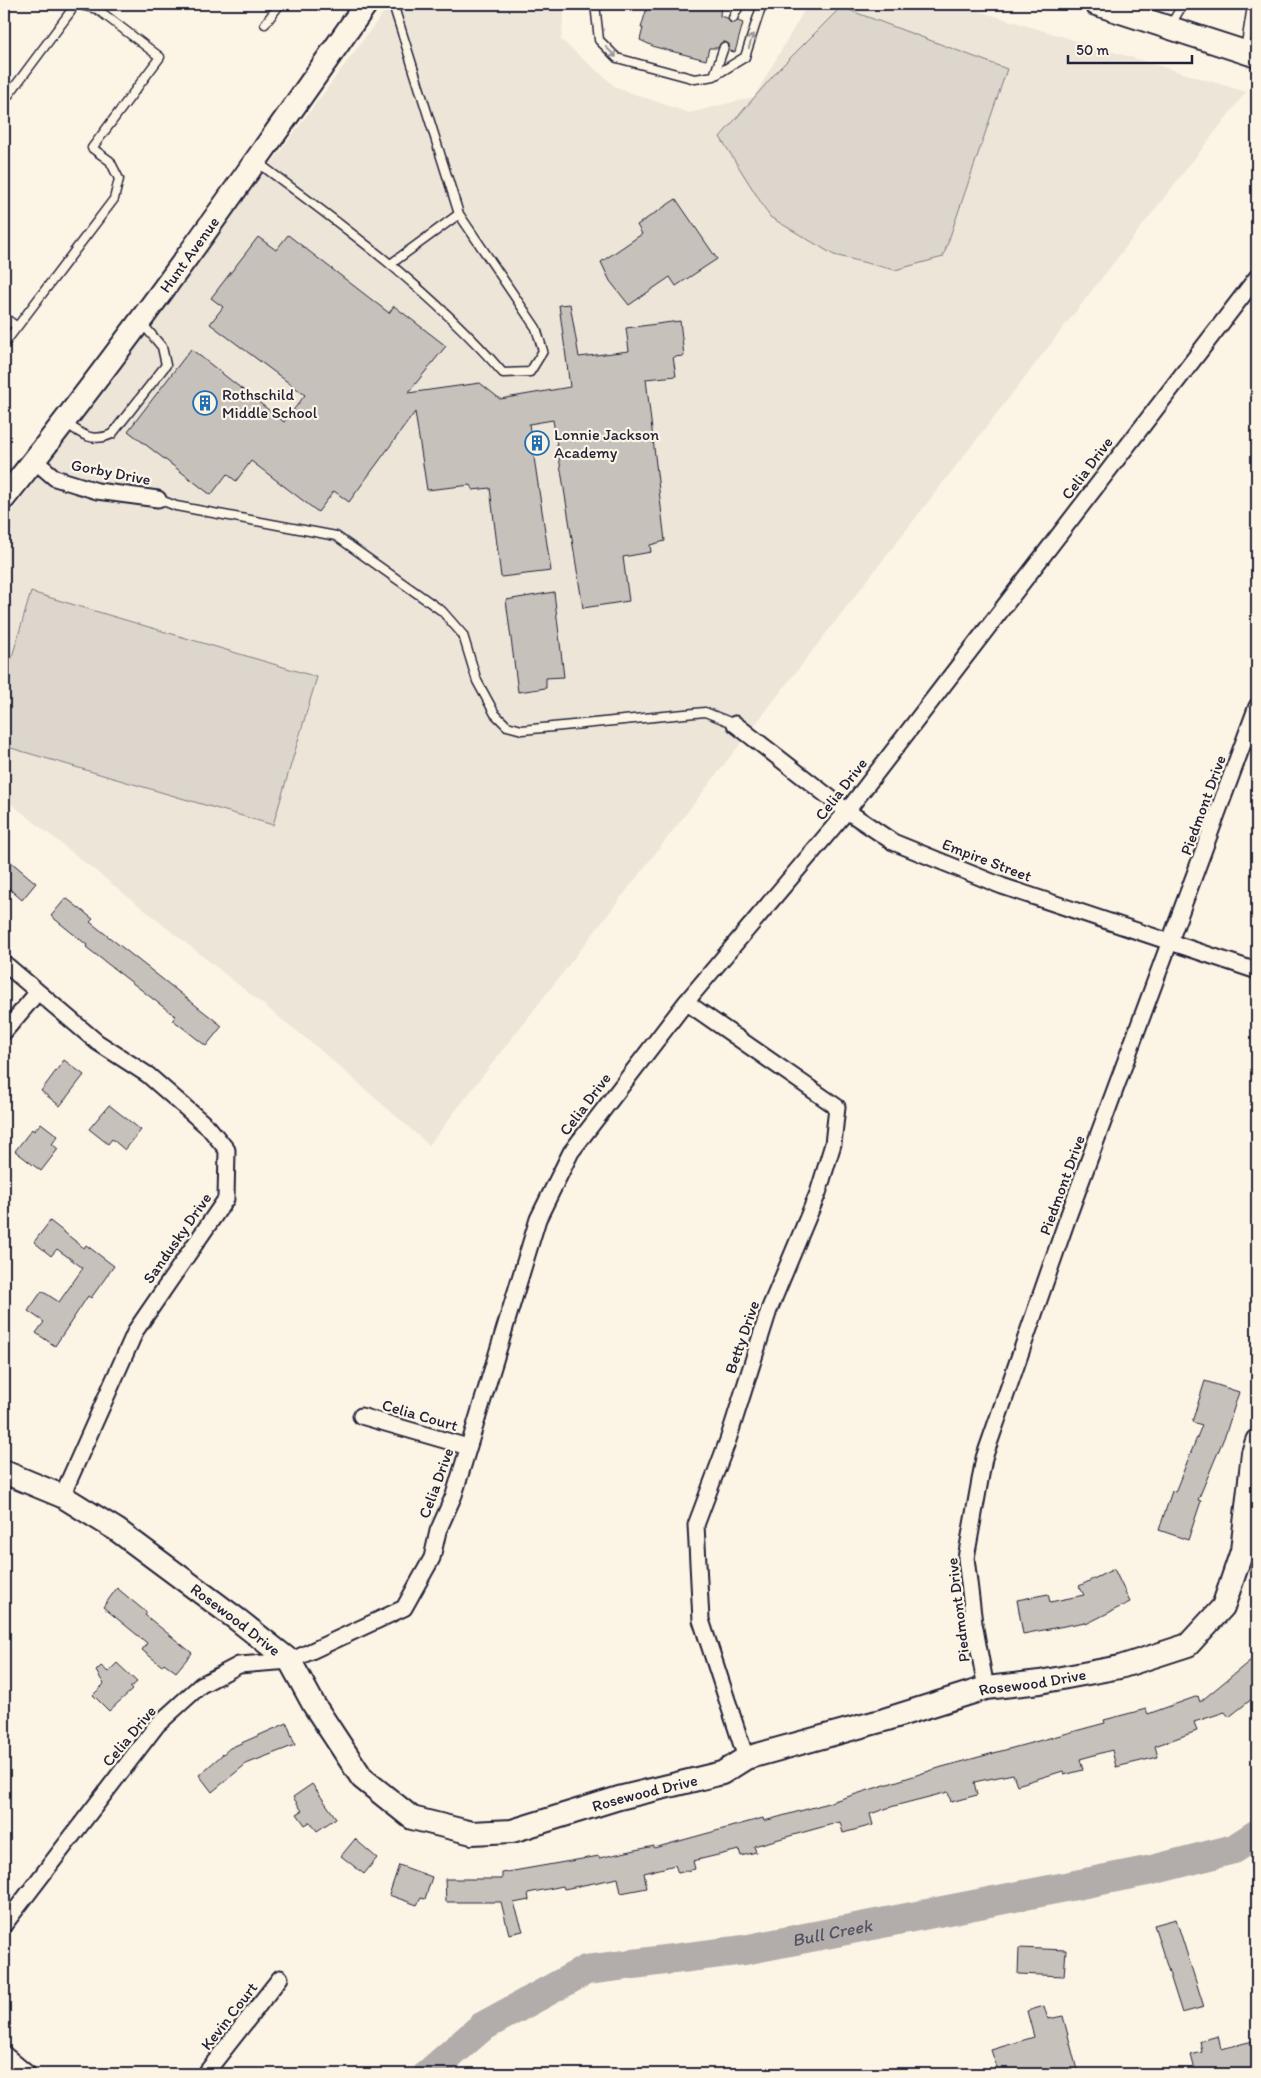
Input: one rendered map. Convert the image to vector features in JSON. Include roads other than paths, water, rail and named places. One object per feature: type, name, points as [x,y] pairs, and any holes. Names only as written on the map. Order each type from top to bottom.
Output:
[{"type":"street","name":"Hunt Avenue","points":[[4,498],[64,422],[140,320],[256,161],[366,4]]},
{"type":"street","points":[[1096,4],[1251,54]]},
{"type":"street","name":"Celia Drive","points":[[4,1925],[157,1725],[200,1685],[239,1665],[290,1660],[404,1608],[432,1558],[438,1531],[454,1495],[542,1211],[571,1152],[686,1002],[847,811],[1257,277]]},
{"type":"street","name":"Gorby Drive","points":[[34,460],[55,478],[97,491],[158,499]]},
{"type":"street","name":"Piedmont Drive","points":[[986,1688],[974,1623],[966,1558],[984,1458],[1069,1214],[1257,706]]},
{"type":"street","name":"Empire Street","points":[[735,724],[847,811],[893,842],[1002,886],[1257,971]]},
{"type":"street","name":"Sandusky Drive","points":[[4,963],[97,1042],[148,1075],[209,1128],[227,1150],[226,1199],[136,1330],[62,1496]]},
{"type":"street","points":[[4,1032],[38,993]]},
{"type":"street","name":"Betty Drive","points":[[686,1002],[837,1107],[833,1144],[818,1193],[769,1310],[728,1440],[696,1525],[701,1620],[746,1758]]},
{"type":"street","name":"Celia Court","points":[[361,1416],[468,1447]]},
{"type":"street","name":"Rosewood Drive","points":[[4,1472],[62,1496],[117,1530],[290,1660],[314,1704],[362,1778],[412,1818],[472,1833],[512,1830],[619,1798],[722,1773],[746,1758],[884,1720],[986,1688],[1040,1682],[1120,1667],[1188,1645],[1223,1607],[1242,1551],[1253,1453],[1257,1440]]},
{"type":"street","name":"Kevin Court","points":[[206,2074],[280,1978]]},
{"type":"street","points":[[4,2054],[28,2074]]},
{"type":"lane","points":[[4,101],[71,11],[72,4]]},
{"type":"lane","points":[[4,344],[114,199],[119,179],[110,161],[92,148],[160,57],[97,9],[76,4]]},
{"type":"lane","points":[[265,24],[280,4]]},
{"type":"lane","points":[[256,161],[392,263],[471,335],[504,373],[530,372],[543,351],[536,328],[459,214],[393,4]]},
{"type":"lane","points":[[733,18],[740,4]]},
{"type":"lane","points":[[594,6],[598,40],[617,58],[695,79],[714,76],[746,58],[762,4]]},
{"type":"lane","points":[[1169,28],[1183,4]]},
{"type":"lane","points":[[1251,54],[1251,12],[1257,4]]},
{"type":"lane","points":[[714,76],[724,47]]},
{"type":"lane","points":[[392,263],[459,214]]},
{"type":"lane","points":[[4,317],[17,326]]},
{"type":"lane","points":[[64,422],[86,437],[102,439],[112,434],[166,365],[162,347],[140,320]]},
{"type":"lane","points":[[158,499],[176,506],[336,536],[442,610],[463,635],[477,681],[495,714],[507,726],[522,730],[705,712],[735,724]]},
{"type":"waterway","name":"Bull Creek","points":[[428,2074],[482,2027],[586,1970],[744,1950],[1152,1870],[1234,1849],[1257,1834]]},
{"type":"place","name":"Rothschild Middle School","points":[[205,403]]},
{"type":"place","name":"Lonnie Jackson Academy","points":[[537,443]]}]
